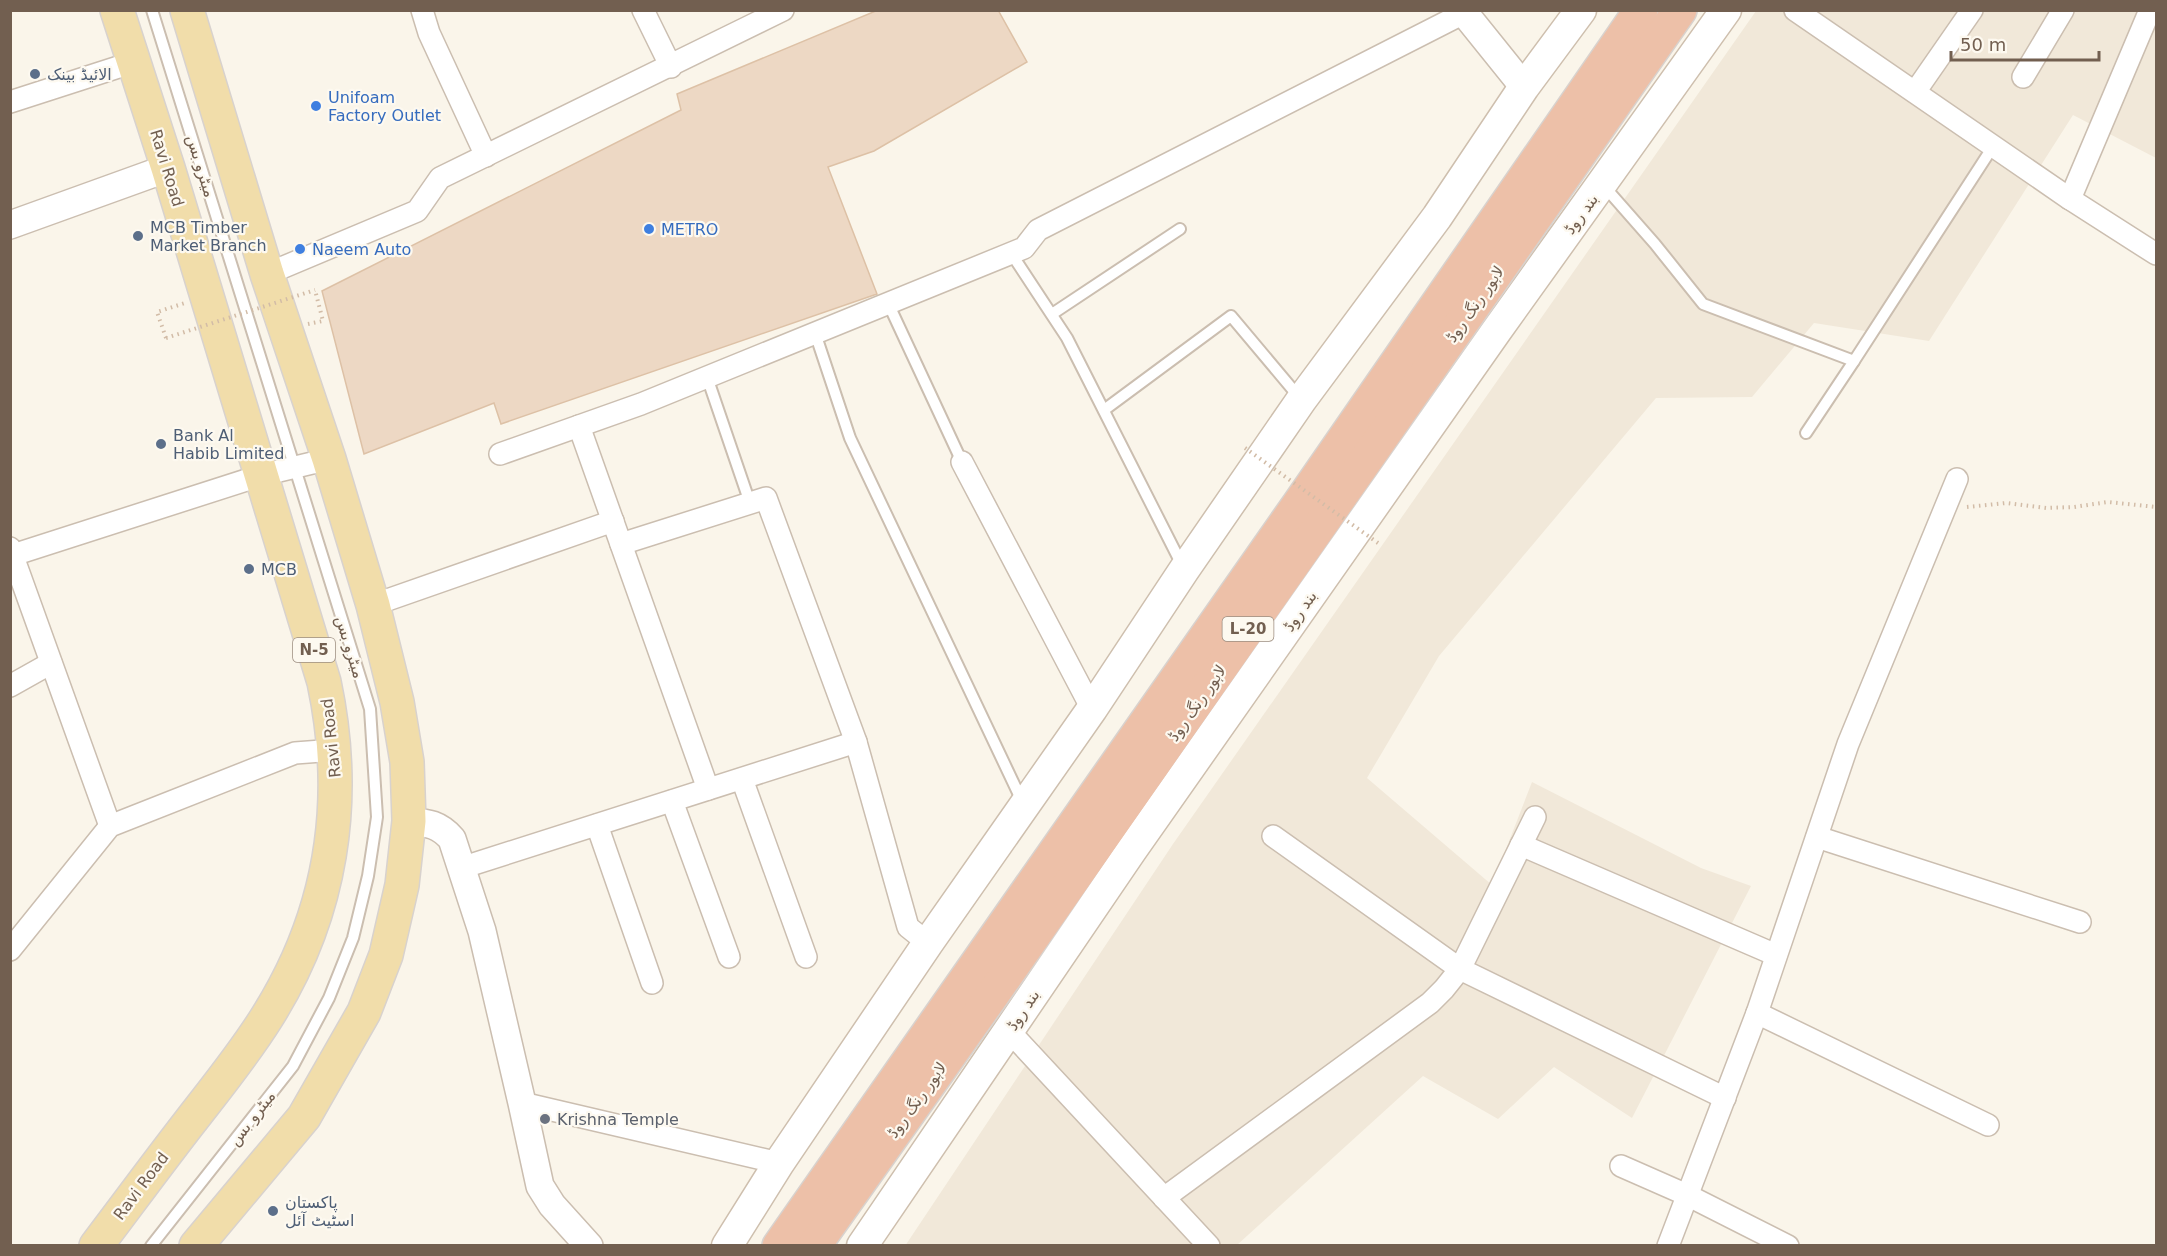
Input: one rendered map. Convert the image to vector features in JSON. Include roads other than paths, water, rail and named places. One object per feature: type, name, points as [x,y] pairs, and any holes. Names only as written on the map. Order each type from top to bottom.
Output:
[{"type":"highway","name":"لاہور رنگ روڈ","points":[[778,1245],[1306,494],[1641,10]]},
{"type":"highway","name":"لاہور رنگ روڈ","points":[[814,1245],[1006,975],[1680,10]]},
{"type":"main road","name":"Ravi Road","points":[[96,1245],[234,1065],[267,1018],[300,956],[311,929],[332,846],[336,810],[335,750],[324,682],[262,475],[205,297],[168,168],[117,10]]},
{"type":"main road","points":[[188,10],[267,274],[329,459],[374,605],[398,712],[406,762],[409,821],[400,897],[386,955],[364,1012],[303,1117],[196,1245]]},
{"type":"main road","points":[[727,1245],[779,1163],[928,943],[1092,709],[1302,399],[1437,217],[1524,87],[1581,10]]},
{"type":"main road","name":"بند روڈ","points":[[862,1245],[1131,851],[1726,10]]},
{"type":"street","points":[[422,10],[429,33],[486,156]]},
{"type":"street","points":[[643,10],[671,67]]},
{"type":"street","points":[[267,274],[417,212],[440,178],[671,67],[783,10]]},
{"type":"street","points":[[1795,10],[2070,199],[2157,254]]},
{"type":"street","points":[[1915,92],[1972,10]]},
{"type":"street","points":[[2023,77],[2063,10]]},
{"type":"street","points":[[2070,199],[2150,10]]},
{"type":"street","points":[[500,454],[641,404],[1024,248],[1038,230],[1463,12],[1524,87]]},
{"type":"street","points":[[10,102],[134,62]]},
{"type":"street","points":[[10,225],[168,168]]},
{"type":"street","points":[[579,426],[708,789]]},
{"type":"street","points":[[110,826],[12,551],[262,475],[329,459]]},
{"type":"street","points":[[962,462],[1092,709]]},
{"type":"street","points":[[1668,1245],[1757,1013],[1848,744],[1958,478]]},
{"type":"street","points":[[621,544],[766,498],[856,742],[908,927],[928,943]]},
{"type":"street","points":[[374,605],[613,521]]},
{"type":"street","points":[[10,686],[51,663]]},
{"type":"street","points":[[461,868],[856,742]]},
{"type":"street","points":[[10,950],[110,826],[295,753],[335,750]]},
{"type":"street","points":[[742,778],[806,957]]},
{"type":"street","points":[[672,801],[729,957]]},
{"type":"street","points":[[1164,1198],[1430,1003],[1444,989],[1460,969],[1535,817]]},
{"type":"street","points":[[409,821],[433,823],[452,839],[482,931],[540,1186],[552,1204],[589,1245]]},
{"type":"street","points":[[597,825],[652,983]]},
{"type":"street","points":[[1274,836],[1460,969],[1725,1098]]},
{"type":"street","points":[[1816,837],[2080,922]]},
{"type":"street","points":[[1521,845],[1776,955]]},
{"type":"street","points":[[1757,1013],[1988,1125]]},
{"type":"street","points":[[1009,1031],[1209,1245]]},
{"type":"street","points":[[522,1103],[779,1163]]},
{"type":"street","points":[[1621,1166],[1788,1245]]},
{"type":"lane","name":"میٹرو بس","points":[[151,1245],[293,1066],[329,998],[353,938],[368,876],[377,817],[370,709],[152,10]]},
{"type":"lane","points":[[1806,433],[1994,146]]},
{"type":"lane","points":[[1602,184],[1655,244],[1703,304],[1854,361]]},
{"type":"lane","points":[[1052,314],[1180,229]]},
{"type":"lane","points":[[1011,253],[1067,338],[1184,570]]},
{"type":"lane","points":[[888,303],[962,462]]},
{"type":"lane","points":[[1104,410],[1231,316],[1302,399]]},
{"type":"lane","points":[[815,333],[850,438],[1024,804]]},
{"type":"lane","points":[[707,377],[750,503]]},
{"type":"place","name":"الائیڈ بینک","points":[[35,74]]},
{"type":"place","name":"Unifoam Factory Outlet","points":[[316,106]]},
{"type":"place","name":"METRO","points":[[649,229]]},
{"type":"place","name":"MCB Timber Market Branch","points":[[138,236]]},
{"type":"place","name":"Naeem Auto","points":[[300,249]]},
{"type":"place","name":"Bank Al Habib Limited","points":[[161,444]]},
{"type":"place","name":"MCB","points":[[249,569]]},
{"type":"place","name":"Krishna Temple","points":[[545,1119]]},
{"type":"place","name":"پاکستان اسٹیٹ آئل","points":[[273,1211]]}]
